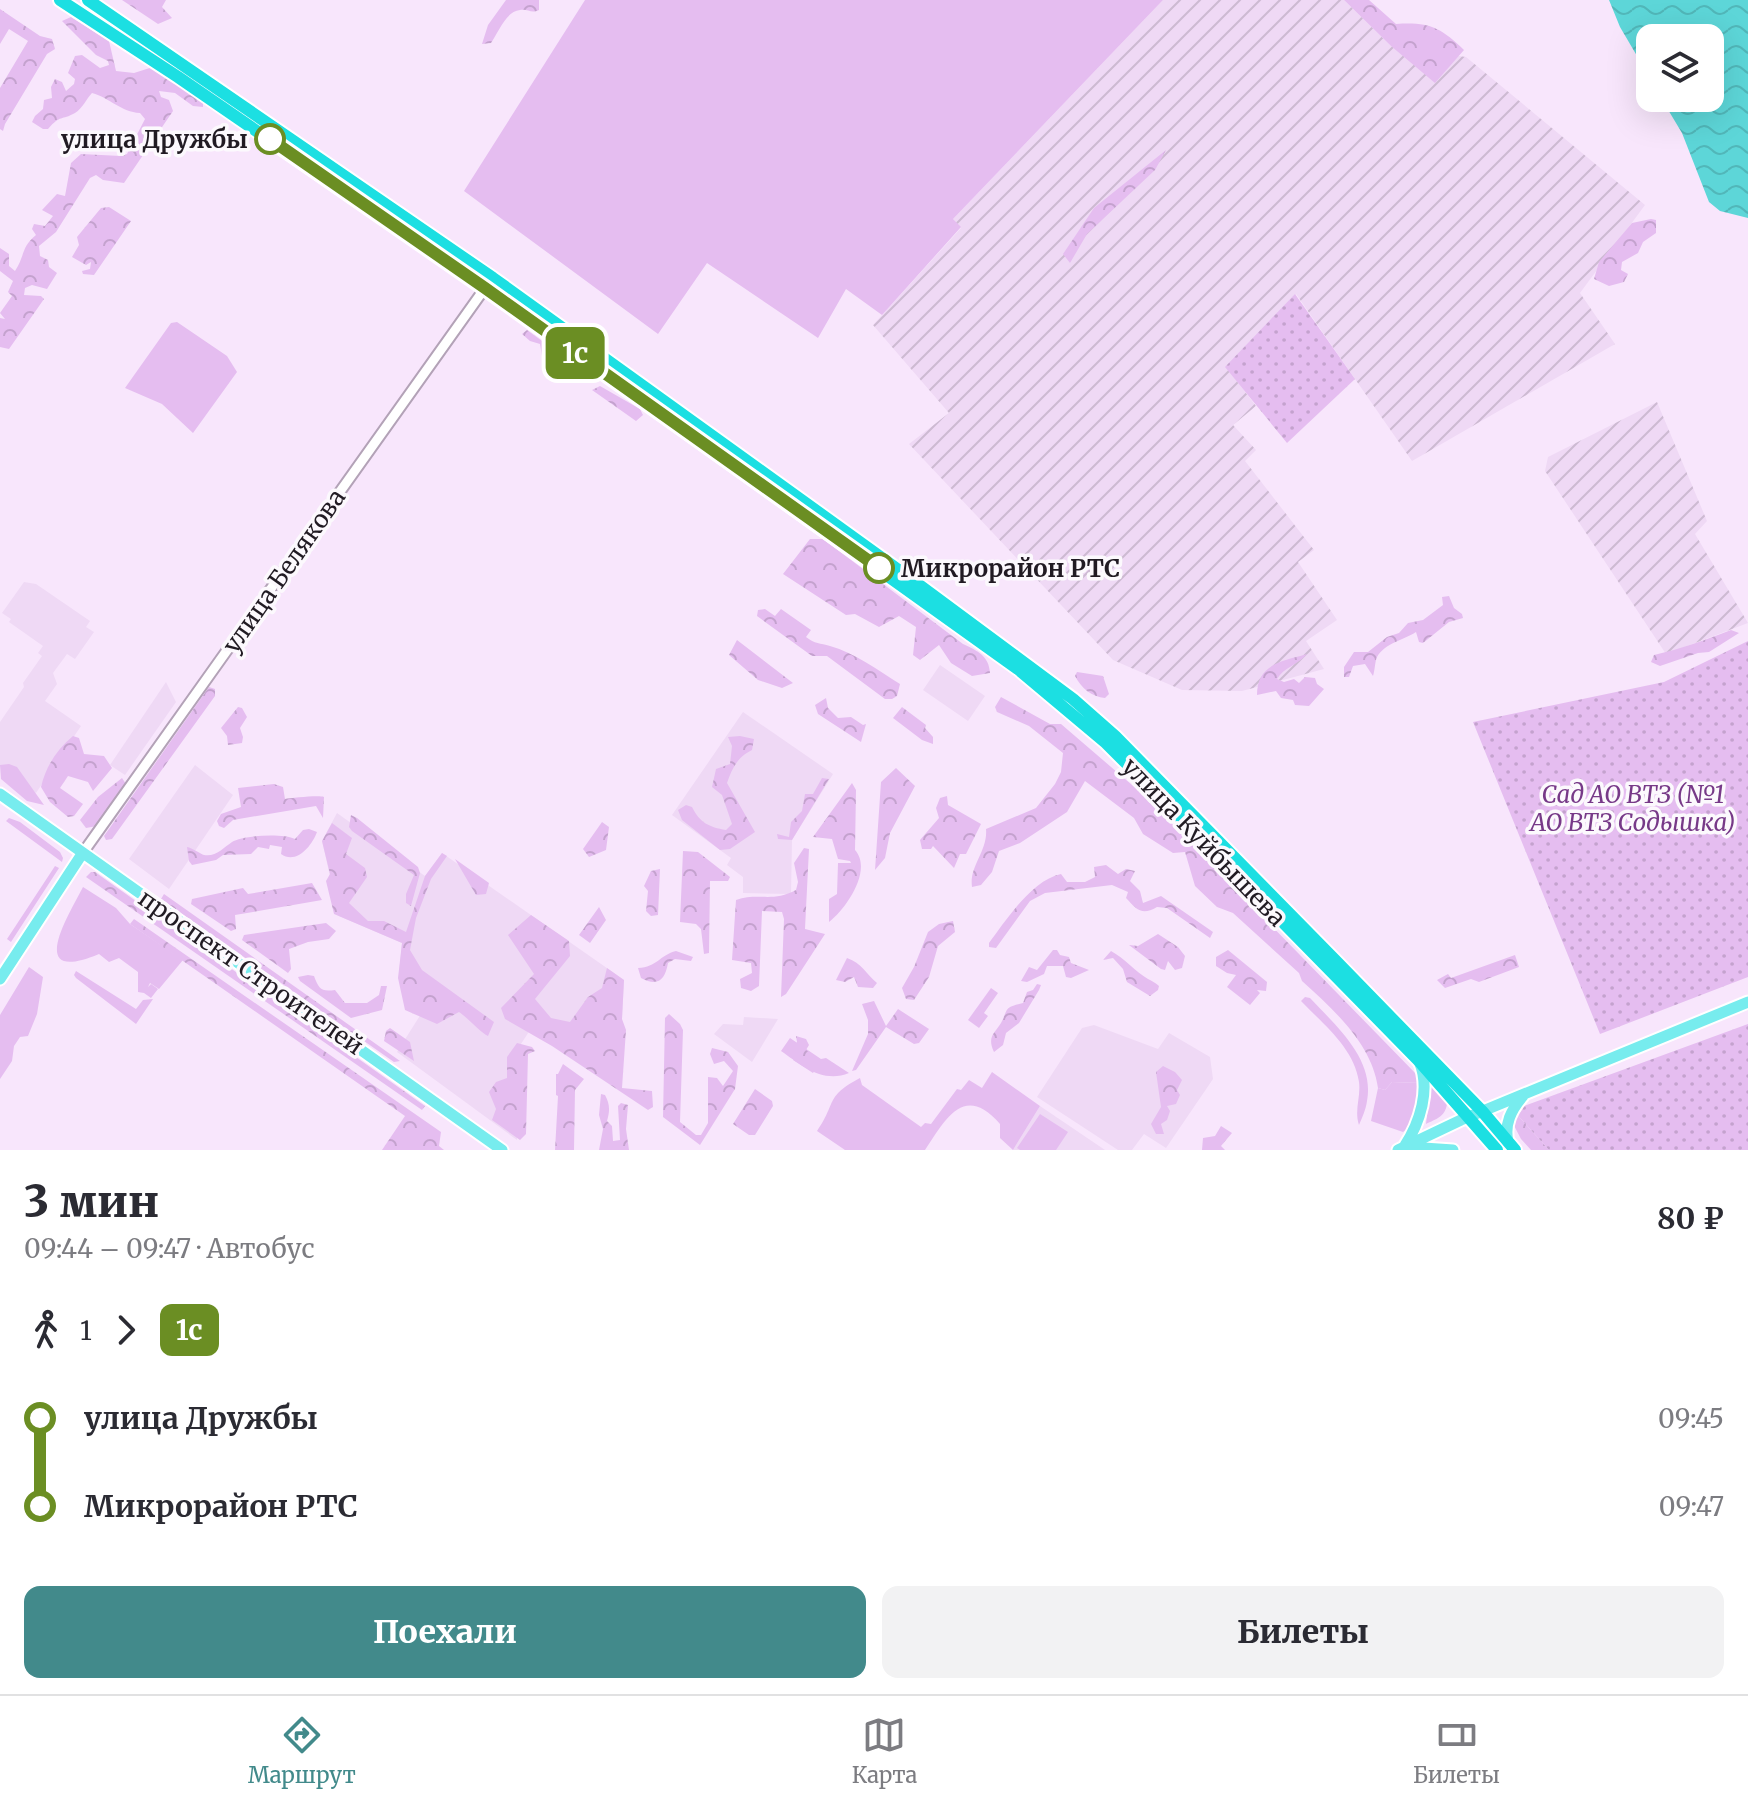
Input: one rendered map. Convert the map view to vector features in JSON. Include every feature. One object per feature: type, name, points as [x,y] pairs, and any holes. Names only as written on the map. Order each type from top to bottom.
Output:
[{"type":"highway","name":"улица Куйбышева","points":[[60,0],[178,77],[485,288],[1018,669],[1106,743],[1419,1061],[1476,1114]]},
{"type":"highway","name":"улица Куйбышева","points":[[88,0],[480,269],[1073,699],[1115,736],[1507,1148]]},
{"type":"main road","name":"проспект Строителей","points":[[0,794],[502,1150]]},
{"type":"main road","points":[[0,979],[82,854]]},
{"type":"main road","points":[[1401,1148],[1748,1002]]},
{"type":"main road","points":[[1401,1148],[1420,1114],[1424,1089],[1419,1061]]},
{"type":"main road","points":[[1507,1148],[1507,1125],[1513,1108],[1526,1093]]},
{"type":"main road","points":[[1401,1148],[1453,1150]]},
{"type":"street","name":"улица Белякова","points":[[82,854],[485,288]]},
{"type":"shaded area","points":[[1163,0],[1344,0],[1391,46],[1466,57],[1645,205],[1580,293],[1615,344],[1412,461],[1296,294],[1226,367],[1256,406],[1233,425],[1256,450],[1245,461],[1314,550],[1298,562],[1337,620],[1306,641],[1324,669],[1242,691],[1182,690],[1113,660],[909,444],[949,413],[873,325],[961,228],[953,219]]},
{"type":"shaded area","points":[[1657,402],[1707,521],[1695,534],[1748,623],[1666,654],[1545,471],[1548,457]]},
{"type":"shaded area","points":[[24,582],[36,584],[90,621],[86,627],[94,632],[75,659],[67,654],[53,673],[57,684],[45,701],[81,726],[36,793],[0,766],[0,722],[42,656],[38,653],[43,646],[9,622],[11,619],[2,613]]},
{"type":"shaded area","points":[[940,665],[985,696],[968,721],[923,690]]},
{"type":"shaded area","points":[[166,682],[176,702],[125,775],[110,765]]},
{"type":"shaded area","points":[[743,712],[833,774],[792,840],[791,894],[743,893],[743,877],[727,865],[731,858],[672,815]]},
{"type":"shaded area","points":[[195,765],[233,795],[169,889],[129,859]]},
{"type":"shaded area","points":[[337,813],[425,876],[442,853],[624,980],[622,1019],[532,1027],[519,1047],[517,1140],[397,1052],[433,995],[399,973],[402,943],[339,916],[322,841]]},
{"type":"shaded area","points":[[744,1017],[778,1019],[752,1062],[714,1034],[723,1024],[743,1025]]},
{"type":"shaded area","points":[[1094,1025],[1158,1049],[1169,1033],[1210,1057],[1213,1079],[1166,1148],[1144,1134],[1132,1150],[1118,1150],[1037,1097],[1082,1028]]},
{"type":"shaded area","points":[[1040,1106],[1105,1150],[1013,1150]]},
{"type":"green space","points":[[122,0],[166,0],[162,7],[172,18],[158,24]]},
{"type":"green space","points":[[506,0],[539,0],[539,10],[515,11],[491,43],[482,44],[488,25]]},
{"type":"green space","points":[[585,0],[1163,0],[953,219],[961,227],[882,315],[846,289],[818,338],[707,263],[658,334],[464,191]]},
{"type":"green space","points":[[1344,0],[1369,0],[1396,24],[1433,28],[1464,50],[1435,83]]},
{"type":"green space","points":[[0,9],[40,36],[52,39],[55,49],[47,54],[3,131],[0,129],[0,88],[28,41],[9,29],[0,44]]},
{"type":"green space","points":[[71,17],[109,41],[116,71],[134,73],[156,66],[168,78],[203,101],[203,107],[193,106],[175,93],[159,91],[161,97],[169,100],[173,111],[124,183],[103,180],[96,175],[90,178],[56,232],[39,246],[40,256],[48,260],[49,267],[57,273],[47,289],[32,285],[25,288],[24,295],[44,299],[9,349],[0,347],[0,318],[5,319],[0,313],[12,296],[8,292],[13,281],[0,271],[0,248],[9,254],[9,266],[15,271],[36,235],[32,229],[34,224],[45,226],[53,216],[42,210],[57,194],[65,196],[71,163],[81,154],[127,154],[145,119],[140,113],[92,93],[78,111],[59,119],[48,129],[32,122],[43,109],[44,100],[52,98],[51,87],[55,79],[62,82],[66,91],[74,84],[75,79],[68,73],[75,56],[82,55],[100,68],[109,65],[62,21]]},
{"type":"green space","points":[[1166,150],[1155,170],[1087,234],[1070,263],[1063,254],[1094,208]]},
{"type":"green space","points":[[109,207],[131,221],[94,275],[83,274],[82,271],[90,269],[91,262],[86,265],[72,257],[79,245],[77,237],[101,208]]},
{"type":"green space","points":[[1656,220],[1656,233],[1643,242],[1638,253],[1622,262],[1621,270],[1628,274],[1624,282],[1609,286],[1594,279],[1599,262],[1632,223]]},
{"type":"green space","points":[[1295,294],[1355,379],[1287,443],[1225,367]]},
{"type":"green space","points":[[177,322],[227,356],[237,372],[193,433],[162,404],[125,388],[171,323]]},
{"type":"green space","points":[[527,330],[571,362],[571,371],[565,372],[542,356],[540,344],[522,334]]},
{"type":"green space","points":[[600,386],[640,409],[643,415],[636,421],[592,390]]},
{"type":"green space","points":[[810,539],[823,539],[978,652],[985,658],[990,673],[972,676],[951,663],[939,645],[920,660],[913,655],[916,627],[899,616],[879,627],[855,614],[846,615],[783,574]]},
{"type":"green space","points":[[1449,596],[1463,618],[1449,622],[1423,643],[1419,642],[1416,632],[1390,645],[1377,657],[1373,676],[1365,664],[1353,666],[1349,677],[1344,677],[1344,667],[1354,652],[1368,652],[1387,637],[1399,633],[1408,623],[1423,620],[1443,605],[1442,597]]},
{"type":"green space","points":[[765,609],[775,616],[781,609],[811,630],[806,637],[809,639],[848,653],[900,684],[897,696],[885,699],[827,656],[812,656],[757,616],[758,610]]},
{"type":"green space","points":[[1731,630],[1739,633],[1709,652],[1660,666],[1651,662],[1654,655]]},
{"type":"green space","points":[[737,640],[793,683],[782,688],[758,680],[729,655]]},
{"type":"green space","name":"Сад АО ВТЗ (№1 АО ВТЗ Содышка)","points":[[1748,641],[1748,977],[1600,1034],[1473,722],[1664,682]]},
{"type":"green space","points":[[1307,654],[1277,679],[1284,682],[1294,679],[1299,683],[1305,677],[1315,678],[1324,689],[1309,706],[1295,705],[1293,700],[1281,698],[1276,691],[1257,695],[1262,676],[1273,665]]},
{"type":"green space","points":[[1077,672],[1103,676],[1109,694],[1105,698],[1087,691],[1075,676]]},
{"type":"green space","points":[[209,687],[215,689],[215,696],[112,839],[106,840],[104,836]]},
{"type":"green space","points":[[1001,697],[1050,724],[1061,724],[1146,797],[1419,1077],[1420,1083],[1392,1082],[1385,1090],[1378,1088],[1368,1057],[1350,1029],[1302,981],[1299,973],[1233,913],[1217,907],[1195,886],[1185,852],[1173,853],[1143,834],[1134,818],[1085,781],[1067,812],[1020,843],[999,851],[992,872],[981,885],[972,887],[973,872],[984,844],[986,829],[1036,808],[1061,772],[1063,753],[1029,726],[997,712],[995,707]]},
{"type":"green space","points":[[826,698],[828,708],[838,718],[851,717],[866,724],[861,742],[818,714],[815,705]]},
{"type":"green space","points":[[238,707],[247,717],[240,728],[242,743],[228,745],[227,736],[221,728]]},
{"type":"green space","points":[[902,707],[926,725],[933,737],[933,744],[922,740],[893,718]]},
{"type":"green space","points":[[73,736],[79,738],[84,754],[104,756],[112,768],[93,791],[88,782],[68,776],[60,788],[83,804],[74,816],[68,817],[50,802],[41,787],[53,758]]},
{"type":"green space","points":[[728,737],[754,739],[752,750],[739,760],[727,783],[755,832],[730,849],[720,850],[682,820],[678,810],[686,805],[692,807],[702,821],[720,829],[726,830],[732,824],[722,795],[712,787],[716,769],[730,764],[732,746]]},
{"type":"green space","points":[[0,765],[17,767],[44,805],[27,801],[1,779]]},
{"type":"green space","points":[[896,768],[915,786],[890,833],[885,858],[875,870],[881,782]]},
{"type":"green space","points":[[122,778],[126,784],[97,826],[86,828],[80,820],[98,797]]},
{"type":"green space","points":[[822,778],[829,779],[792,840],[778,839],[777,834],[789,837],[791,822],[802,811],[805,794],[813,794]]},
{"type":"green space","points":[[852,783],[856,790],[855,850],[861,868],[855,889],[829,922],[829,899],[837,894],[838,863],[851,863],[838,859],[832,839],[813,837]]},
{"type":"green space","points":[[274,784],[283,787],[285,799],[324,797],[323,818],[316,806],[233,820],[224,828],[219,826],[217,821],[221,814],[241,807],[238,788]]},
{"type":"green space","points":[[947,796],[948,805],[981,824],[966,854],[960,854],[954,868],[933,846],[922,849],[920,840],[939,818],[936,808],[940,798]]},
{"type":"green space","points":[[351,815],[418,867],[420,873],[411,906],[406,903],[406,894],[414,875],[352,831],[349,827]]},
{"type":"green space","points":[[9,818],[20,822],[60,852],[62,862],[6,821]]},
{"type":"green space","points":[[602,822],[609,827],[606,850],[589,857],[583,849]]},
{"type":"green space","points":[[332,823],[352,838],[346,854],[365,868],[367,877],[349,903],[368,921],[384,921],[406,932],[425,876],[442,853],[447,856],[431,879],[416,918],[410,950],[422,970],[494,1022],[488,1036],[459,1012],[437,1024],[405,1010],[398,978],[402,943],[334,914],[326,881],[330,874],[322,841]]},
{"type":"green space","points":[[303,830],[317,832],[315,837],[298,856],[287,857],[281,854],[282,847],[270,845],[269,849],[258,847],[251,854],[223,855],[216,860],[192,865],[189,861],[187,847],[208,855],[237,840],[273,835],[295,839]]},
{"type":"green space","points":[[804,848],[809,849],[805,929],[825,934],[781,997],[784,919],[782,912],[762,911],[759,986],[751,991],[741,988],[740,979],[752,973],[751,963],[732,960],[736,900],[780,896],[796,890],[798,882],[794,863]]},
{"type":"green space","points":[[683,851],[698,852],[730,877],[728,881],[710,881],[709,953],[704,954],[701,929],[696,924],[680,922]]},
{"type":"green space","points":[[455,859],[489,883],[486,894],[476,895]]},
{"type":"green space","points":[[1106,865],[1118,874],[1126,869],[1135,871],[1130,881],[1140,891],[1143,903],[1161,896],[1213,932],[1210,938],[1167,908],[1140,910],[1126,898],[1128,892],[1112,885],[1045,893],[1030,901],[996,948],[989,947],[1012,913],[1040,884],[1061,874],[1067,882],[1085,882],[1095,877],[1094,867]]},
{"type":"green space","points":[[55,866],[59,868],[11,942],[7,939]]},
{"type":"green space","points":[[660,869],[658,915],[651,916],[646,911],[648,891],[644,886],[651,871]]},
{"type":"green space","points":[[91,872],[425,1106],[422,1110],[86,877]]},
{"type":"green space","points":[[312,883],[322,900],[235,915],[236,929],[231,931],[191,904],[192,899],[243,888],[248,894]]},
{"type":"green space","points":[[83,887],[116,908],[130,924],[183,960],[159,989],[150,983],[148,987],[151,984],[158,989],[151,998],[138,992],[138,972],[119,958],[109,962],[99,954],[76,961],[63,961],[57,954],[62,929]]},
{"type":"green space","points":[[164,894],[400,1061],[394,1062],[161,899]]},
{"type":"green space","points":[[599,907],[606,920],[590,943],[579,935]]},
{"type":"green space","points":[[531,915],[569,941],[570,956],[535,999],[551,1018],[570,1022],[588,997],[602,988],[607,968],[624,980],[622,1019],[626,1030],[622,1088],[652,1091],[653,1107],[648,1110],[552,1046],[505,1019],[501,1008],[534,974],[508,935]]},
{"type":"green space","points":[[134,919],[441,1132],[439,1146],[444,1150],[382,1150],[405,1116],[130,924]]},
{"type":"green space","points":[[953,921],[955,932],[938,946],[929,977],[914,1000],[906,999],[902,988],[928,932],[939,924]]},
{"type":"green space","points":[[326,923],[336,931],[329,939],[289,949],[291,969],[288,973],[242,940],[244,935]]},
{"type":"green space","points":[[1158,934],[1178,947],[1185,956],[1182,968],[1175,970],[1168,961],[1165,970],[1161,969],[1129,945],[1138,946]]},
{"type":"green space","points":[[1053,950],[1069,957],[1071,963],[1089,970],[1071,978],[1066,977],[1063,966],[1047,966],[1044,974],[1027,982],[1021,981],[1029,967],[1037,970]]},
{"type":"green space","points":[[1228,950],[1267,982],[1266,991],[1257,990],[1260,993],[1250,1005],[1227,987],[1236,975],[1216,966],[1216,957]]},
{"type":"green space","points":[[676,951],[693,957],[691,961],[675,959],[668,963],[663,978],[656,982],[641,978],[638,968]]},
{"type":"green space","points":[[1111,951],[1158,985],[1158,990],[1150,996],[1127,982],[1123,969],[1113,958],[1103,960]]},
{"type":"green space","points":[[1515,955],[1519,967],[1479,982],[1471,979],[1445,988],[1437,980],[1448,974],[1451,978]]},
{"type":"green space","points":[[847,958],[877,983],[873,988],[858,987],[854,977],[845,982],[836,980]]},
{"type":"green space","points":[[29,967],[43,977],[37,1014],[28,1036],[20,1037],[14,1046],[12,1061],[0,1079],[0,1015]]},
{"type":"green space","points":[[76,971],[136,1009],[143,1000],[153,999],[136,1024],[76,978]]},
{"type":"green space","points":[[314,976],[321,989],[335,990],[345,1003],[367,1003],[379,995],[381,986],[387,986],[382,1010],[351,1018],[298,977]]},
{"type":"green space","points":[[1037,984],[1041,985],[1039,990],[1019,1023],[1006,1033],[1003,1045],[994,1052],[992,1036],[1008,1009],[1023,1003],[1027,992]]},
{"type":"green space","points":[[991,988],[998,993],[984,1013],[988,1016],[979,1028],[968,1020]]},
{"type":"green space","points":[[1305,997],[1310,998],[1351,1044],[1365,1071],[1368,1086],[1366,1104],[1359,1125],[1359,1082],[1351,1058],[1337,1038],[1301,1001]]},
{"type":"green space","points":[[874,1001],[886,1026],[898,1009],[929,1029],[919,1043],[914,1044],[886,1027],[856,1070],[852,1071],[868,1034],[868,1020],[862,1004]]},
{"type":"green space","points":[[669,1014],[683,1030],[680,1122],[696,1135],[701,1135],[708,1123],[708,1077],[717,1078],[723,1086],[733,1071],[724,1061],[714,1064],[710,1054],[712,1048],[728,1052],[738,1066],[735,1089],[700,1145],[663,1117],[665,1018]]},
{"type":"green space","points":[[1748,1024],[1748,1150],[1549,1150],[1513,1110]]},
{"type":"green space","points":[[390,1028],[410,1042],[414,1061],[384,1041]]},
{"type":"green space","points":[[796,1036],[806,1039],[809,1045],[806,1050],[821,1061],[813,1073],[793,1060],[795,1057],[791,1054],[797,1042]]},
{"type":"green space","points":[[790,1038],[849,1073],[821,1075],[804,1067],[781,1051]]},
{"type":"green space","points":[[517,1043],[532,1047],[535,1051],[528,1054],[526,1134],[520,1140],[492,1120],[496,1109],[489,1092],[496,1082],[507,1078],[507,1057]]},
{"type":"green space","points":[[563,1064],[584,1079],[575,1090],[574,1150],[555,1150],[556,1074]]},
{"type":"green space","points":[[1163,1066],[1182,1080],[1177,1090],[1180,1095],[1176,1104],[1167,1106],[1170,1111],[1167,1120],[1161,1124],[1164,1134],[1156,1134],[1151,1124],[1161,1107],[1156,1072]]},
{"type":"green space","points":[[992,1072],[1040,1106],[1013,1150],[1000,1138],[1000,1124],[976,1106],[966,1106],[948,1117],[925,1150],[845,1150],[817,1131],[836,1096],[860,1078],[862,1085],[921,1127],[925,1123],[931,1124],[957,1089],[961,1090],[969,1080],[982,1088]]},
{"type":"green space","points":[[1392,1082],[1420,1083],[1412,1125],[1403,1132],[1371,1121],[1378,1088],[1385,1090]]},
{"type":"green space","points":[[1433,1087],[1447,1104],[1442,1115],[1426,1124],[1430,1088]]},
{"type":"green space","points":[[755,1089],[772,1101],[773,1106],[755,1135],[749,1135],[733,1124]]},
{"type":"green space","points":[[601,1094],[608,1101],[607,1121],[612,1126],[613,1141],[620,1140],[618,1106],[621,1103],[628,1105],[626,1129],[629,1150],[599,1150],[603,1129],[599,1115]]},
{"type":"green space","points":[[1513,1110],[1549,1150],[1531,1150],[1521,1139],[1508,1114]]},
{"type":"green space","points":[[1040,1114],[1068,1132],[1056,1150],[1020,1150],[1017,1148]]},
{"type":"green space","points":[[1221,1126],[1232,1133],[1221,1146],[1225,1150],[1202,1150],[1203,1138],[1215,1136]]},
{"type":"water","points":[[1609,0],[1748,0],[1748,218],[1720,211],[1709,202],[1682,133],[1669,112],[1724,112],[1724,24],[1636,24],[1636,54]]},
{"type":"bus line","name":"1с","points":[[270,139],[879,568]]},
{"type":"place","name":"улица Дружбы","points":[[270,139]]},
{"type":"place","name":"Микрорайон РТС","points":[[879,568]]}]
